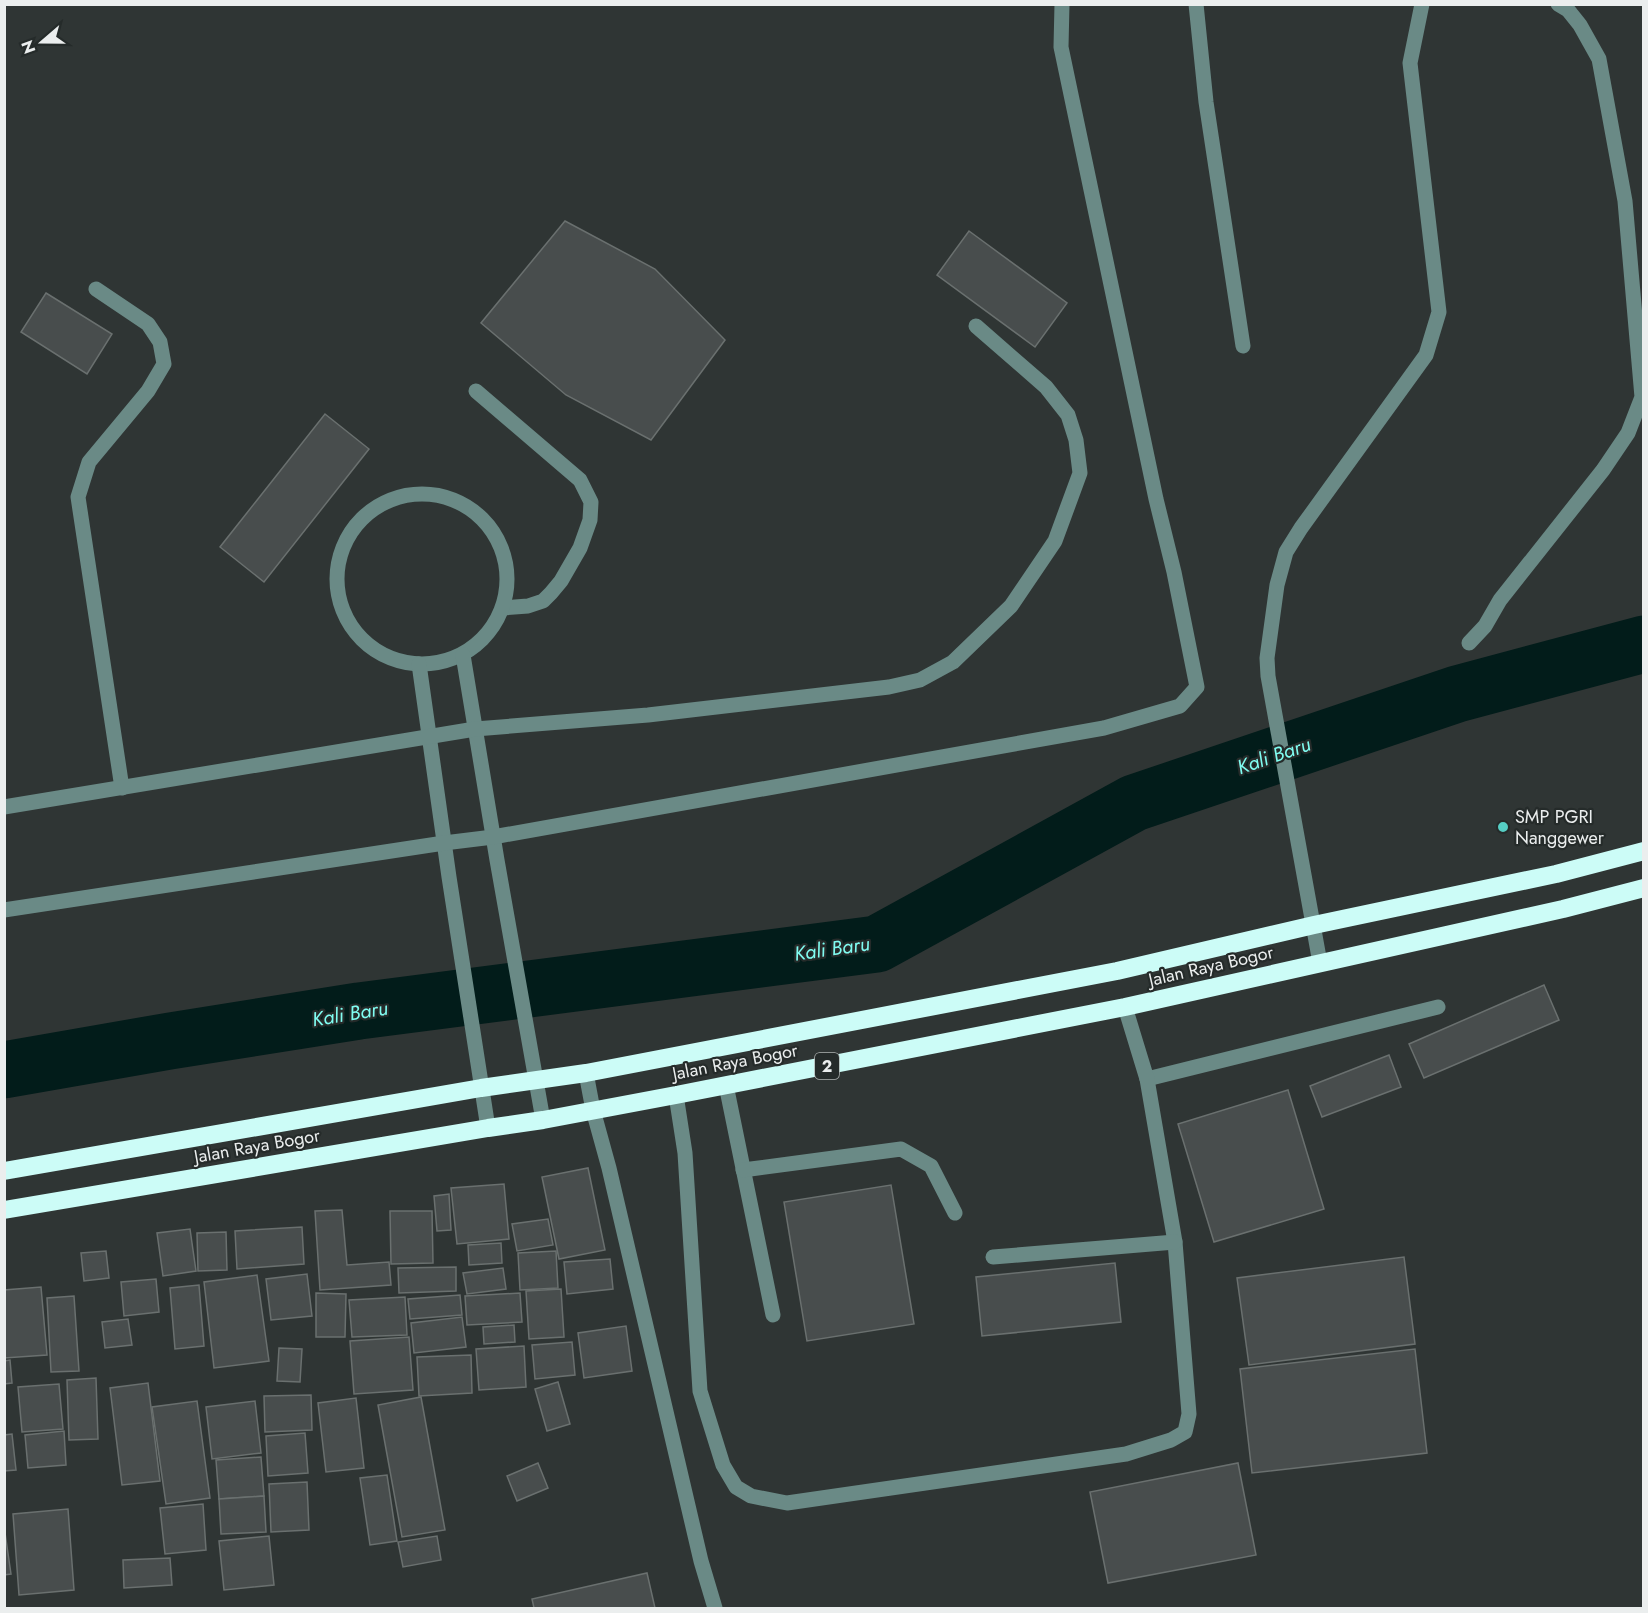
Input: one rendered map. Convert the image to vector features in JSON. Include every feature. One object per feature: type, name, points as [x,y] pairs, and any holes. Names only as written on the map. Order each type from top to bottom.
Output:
[{"type":"highway","name":"Jalan Raya Bogor","points":[[4,1172],[481,1088],[586,1072],[1117,970],[1314,925],[1556,874],[1644,851]]},
{"type":"highway","name":"Jalan Raya Bogor","points":[[4,1210],[543,1120],[1125,1007],[1563,909],[1644,888]]},
{"type":"street","points":[[4,910],[493,837],[1104,728],[1180,706],[1197,687],[1174,572],[1155,500],[1061,46],[1062,4]]},
{"type":"street","points":[[1196,4],[1206,102],[1243,346]]},
{"type":"street","points":[[1320,963],[1268,676],[1267,658],[1277,585],[1286,552],[1426,355],[1439,312],[1410,63],[1422,4]]},
{"type":"street","points":[[1469,643],[1485,626],[1500,600],[1604,470],[1628,433],[1642,397],[1625,201],[1599,59],[1580,25],[1568,10],[1558,4]]},
{"type":"street","points":[[96,289],[148,324],[160,342],[164,364],[148,391],[89,462],[78,497],[122,788]]},
{"type":"street","points":[[4,807],[475,729],[648,715],[889,687],[920,680],[953,662],[1011,606],[1055,540],[1080,473],[1076,440],[1068,415],[1046,387],[976,326]]},
{"type":"street","points":[[476,391],[580,480],[591,502],[590,520],[580,548],[556,587],[543,601],[528,606],[503,609]]},
{"type":"street","points":[[438,494],[472,509],[496,536],[508,572],[503,609],[487,636],[463,655],[419,664],[396,661],[364,643],[343,613],[336,576],[345,540],[368,512],[401,495],[438,494]]},
{"type":"street","points":[[463,655],[543,1120]]},
{"type":"street","points":[[419,664],[488,1128]]},
{"type":"street","points":[[676,1095],[685,1153],[700,1391],[723,1465],[736,1486],[751,1496],[787,1503],[1126,1454],[1172,1440],[1185,1432],[1189,1414],[1175,1242],[1147,1079],[1125,1007]]},
{"type":"street","points":[[1147,1079],[1437,1007]]},
{"type":"street","points":[[586,1072],[593,1110],[609,1168],[701,1561],[715,1608]]},
{"type":"street","points":[[726,1085],[773,1315]]},
{"type":"street","points":[[743,1170],[901,1149],[931,1166],[955,1213]]},
{"type":"street","points":[[993,1257],[1175,1242]]},
{"type":"building","points":[[565,221],[655,269],[725,340],[651,440],[566,395],[481,323]]},
{"type":"building","points":[[969,231],[1067,303],[1035,347],[937,275]]},
{"type":"building","points":[[46,293],[112,334],[87,374],[21,332]]},
{"type":"building","points":[[325,414],[369,449],[264,582],[220,547]]},
{"type":"building","points":[[1544,985],[1559,1020],[1424,1078],[1409,1044]]},
{"type":"building","points":[[1389,1055],[1401,1087],[1322,1117],[1310,1086]]},
{"type":"building","points":[[1288,1090],[1324,1209],[1214,1242],[1178,1124]]},
{"type":"building","points":[[588,1168],[605,1250],[559,1259],[542,1177]]},
{"type":"building","points":[[504,1184],[509,1239],[457,1244],[451,1188]]},
{"type":"building","points":[[891,1185],[914,1324],[807,1341],[784,1202]]},
{"type":"building","points":[[449,1194],[451,1230],[437,1231],[434,1196]]},
{"type":"building","points":[[342,1210],[347,1265],[389,1262],[391,1285],[320,1290],[315,1211]]},
{"type":"building","points":[[390,1211],[432,1211],[433,1263],[391,1264]]},
{"type":"building","points":[[548,1219],[553,1245],[517,1251],[512,1224]]},
{"type":"building","points":[[302,1227],[304,1264],[237,1269],[235,1231]]},
{"type":"building","points":[[190,1229],[196,1271],[163,1276],[157,1233]]},
{"type":"building","points":[[226,1232],[227,1270],[198,1271],[197,1233]]},
{"type":"building","points":[[501,1243],[502,1263],[469,1265],[468,1245]]},
{"type":"building","points":[[106,1251],[109,1278],[84,1281],[81,1253]]},
{"type":"building","points":[[556,1251],[558,1288],[520,1290],[518,1253]]},
{"type":"building","points":[[1404,1257],[1415,1344],[1249,1365],[1237,1278]]},
{"type":"building","points":[[610,1259],[613,1289],[567,1294],[564,1262]]},
{"type":"building","points":[[1115,1263],[1121,1322],[982,1336],[976,1277]]},
{"type":"building","points":[[456,1267],[456,1291],[399,1293],[398,1268]]},
{"type":"building","points":[[503,1268],[506,1289],[467,1294],[463,1273]]},
{"type":"building","points":[[307,1274],[312,1316],[271,1320],[266,1279]]},
{"type":"building","points":[[257,1275],[269,1361],[214,1368],[204,1282]]},
{"type":"building","points":[[156,1279],[159,1312],[124,1316],[121,1282]]},
{"type":"building","points":[[199,1285],[204,1346],[175,1349],[170,1288]]},
{"type":"building","points":[[41,1287],[47,1355],[4,1358],[4,1290]]},
{"type":"building","points":[[561,1289],[564,1337],[529,1339],[526,1291]]},
{"type":"building","points":[[316,1293],[346,1294],[345,1337],[316,1337]]},
{"type":"building","points":[[520,1293],[522,1322],[467,1325],[465,1296]]},
{"type":"building","points":[[460,1295],[462,1315],[410,1319],[408,1299]]},
{"type":"building","points":[[74,1296],[79,1371],[51,1372],[47,1298]]},
{"type":"building","points":[[405,1297],[407,1335],[352,1337],[349,1300]]},
{"type":"building","points":[[462,1317],[466,1347],[414,1353],[411,1323]]},
{"type":"building","points":[[128,1319],[132,1345],[105,1348],[102,1322]]},
{"type":"building","points":[[514,1325],[515,1342],[484,1344],[483,1327]]},
{"type":"building","points":[[626,1326],[632,1371],[584,1378],[578,1333]]},
{"type":"building","points":[[409,1337],[413,1390],[354,1394],[350,1341]]},
{"type":"building","points":[[572,1342],[575,1375],[535,1379],[532,1345]]},
{"type":"building","points":[[524,1346],[526,1387],[479,1390],[476,1349]]},
{"type":"building","points":[[279,1348],[302,1349],[300,1382],[277,1381]]},
{"type":"building","points":[[1415,1349],[1427,1453],[1252,1473],[1240,1369]]},
{"type":"building","points":[[471,1355],[472,1393],[419,1396],[417,1357]]},
{"type":"building","points":[[10,1360],[12,1383],[4,1384],[4,1361]]},
{"type":"building","points":[[96,1378],[98,1439],[69,1440],[67,1380]]},
{"type":"building","points":[[558,1382],[570,1424],[547,1431],[535,1389]]},
{"type":"building","points":[[148,1383],[160,1481],[122,1485],[110,1388]]},
{"type":"building","points":[[59,1384],[63,1429],[22,1432],[18,1387]]},
{"type":"building","points":[[311,1395],[312,1430],[265,1432],[264,1396]]},
{"type":"building","points":[[421,1397],[445,1530],[402,1537],[378,1405]]},
{"type":"building","points":[[356,1398],[364,1468],[326,1472],[318,1403]]},
{"type":"building","points":[[197,1401],[210,1498],[166,1504],[152,1407]]},
{"type":"building","points":[[255,1401],[261,1453],[212,1459],[206,1407]]},
{"type":"building","points":[[64,1431],[66,1465],[28,1468],[25,1435]]},
{"type":"building","points":[[305,1433],[308,1473],[268,1476],[266,1436]]},
{"type":"building","points":[[12,1434],[16,1470],[4,1471],[4,1435]]},
{"type":"building","points":[[261,1457],[264,1496],[219,1499],[216,1460]]},
{"type":"building","points":[[538,1463],[548,1488],[517,1501],[507,1476]]},
{"type":"building","points":[[1238,1463],[1256,1555],[1108,1583],[1090,1492]]},
{"type":"building","points":[[387,1475],[397,1541],[370,1545],[360,1478]]},
{"type":"building","points":[[307,1482],[309,1530],[271,1532],[269,1484]]},
{"type":"building","points":[[264,1496],[266,1532],[221,1534],[219,1499]]},
{"type":"building","points":[[203,1504],[206,1550],[165,1554],[160,1508]]},
{"type":"building","points":[[68,1509],[74,1590],[19,1595],[13,1514]]},
{"type":"building","points":[[4,1526],[11,1574],[4,1575]]},
{"type":"building","points":[[269,1536],[274,1585],[224,1590],[219,1541]]},
{"type":"building","points":[[437,1536],[441,1560],[403,1567],[398,1542]]},
{"type":"building","points":[[170,1558],[172,1585],[124,1588],[123,1560]]},
{"type":"building","points":[[647,1573],[655,1608],[534,1608],[532,1599]]},
{"type":"waterway","name":"Kali Baru","points":[[4,1070],[359,1011],[877,944],[1134,803],[1457,694],[1644,644]]},
{"type":"place","name":"SMP PGRI Nanggewer","points":[[1503,827]]}]
